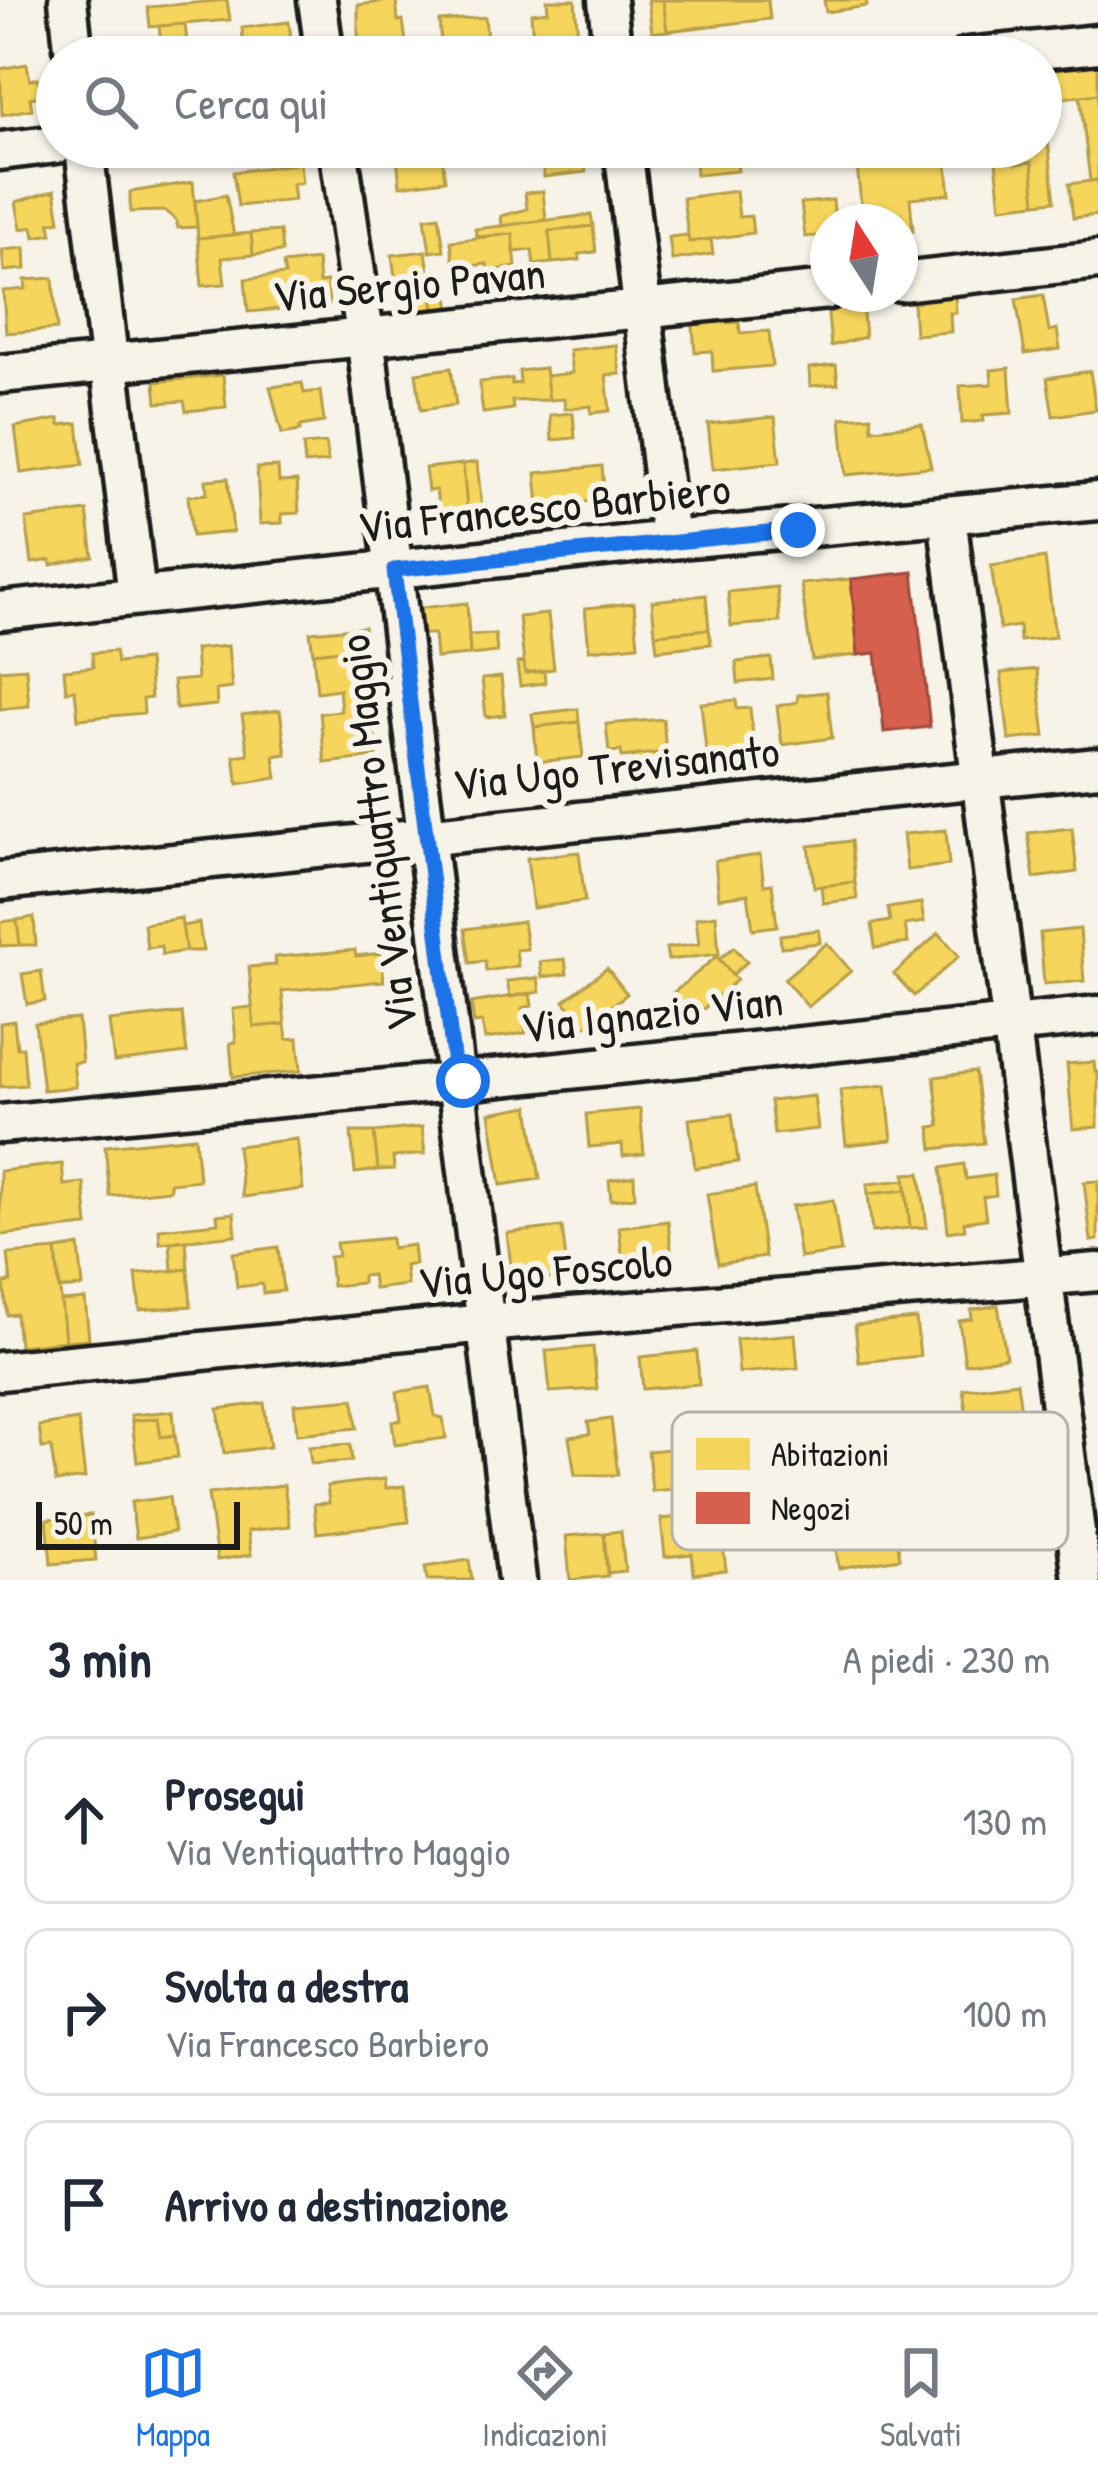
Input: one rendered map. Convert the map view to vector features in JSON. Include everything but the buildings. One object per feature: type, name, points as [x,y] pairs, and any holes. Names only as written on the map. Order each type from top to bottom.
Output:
[{"type":"street","points":[[68,0],[72,36]]},
{"type":"street","points":[[317,0],[322,36]]},
{"type":"street","points":[[607,0],[611,36]]},
{"type":"street","points":[[1062,48],[1098,44]]},
{"type":"street","points":[[0,151],[36,147]]},
{"type":"street","points":[[86,168],[137,596]]},
{"type":"street","name":"Via Ventiquattro Maggio","points":[[341,168],[518,1580]]},
{"type":"street","points":[[625,168],[670,540]]},
{"type":"street","points":[[918,280],[1098,260]]},
{"type":"street","name":"Via Sergio Pavan","points":[[0,374],[810,292]]},
{"type":"street","name":"Via Francesco Barbiero","points":[[0,611],[670,540],[1098,501]]},
{"type":"street","points":[[947,516],[1061,1412]]},
{"type":"street","name":"Via Ugo Trevisanato","points":[[0,881],[1098,767]]},
{"type":"street","name":"Via Ignazio Vian","points":[[0,1124],[1098,1016]]},
{"type":"street","name":"Via Ugo Foscolo","points":[[0,1372],[486,1323],[1098,1272]]},
{"type":"street","points":[[1068,1465],[1082,1580]]},
{"type":"route","points":[[463,1081],[456,1082],[394,570],[798,530]]}]
